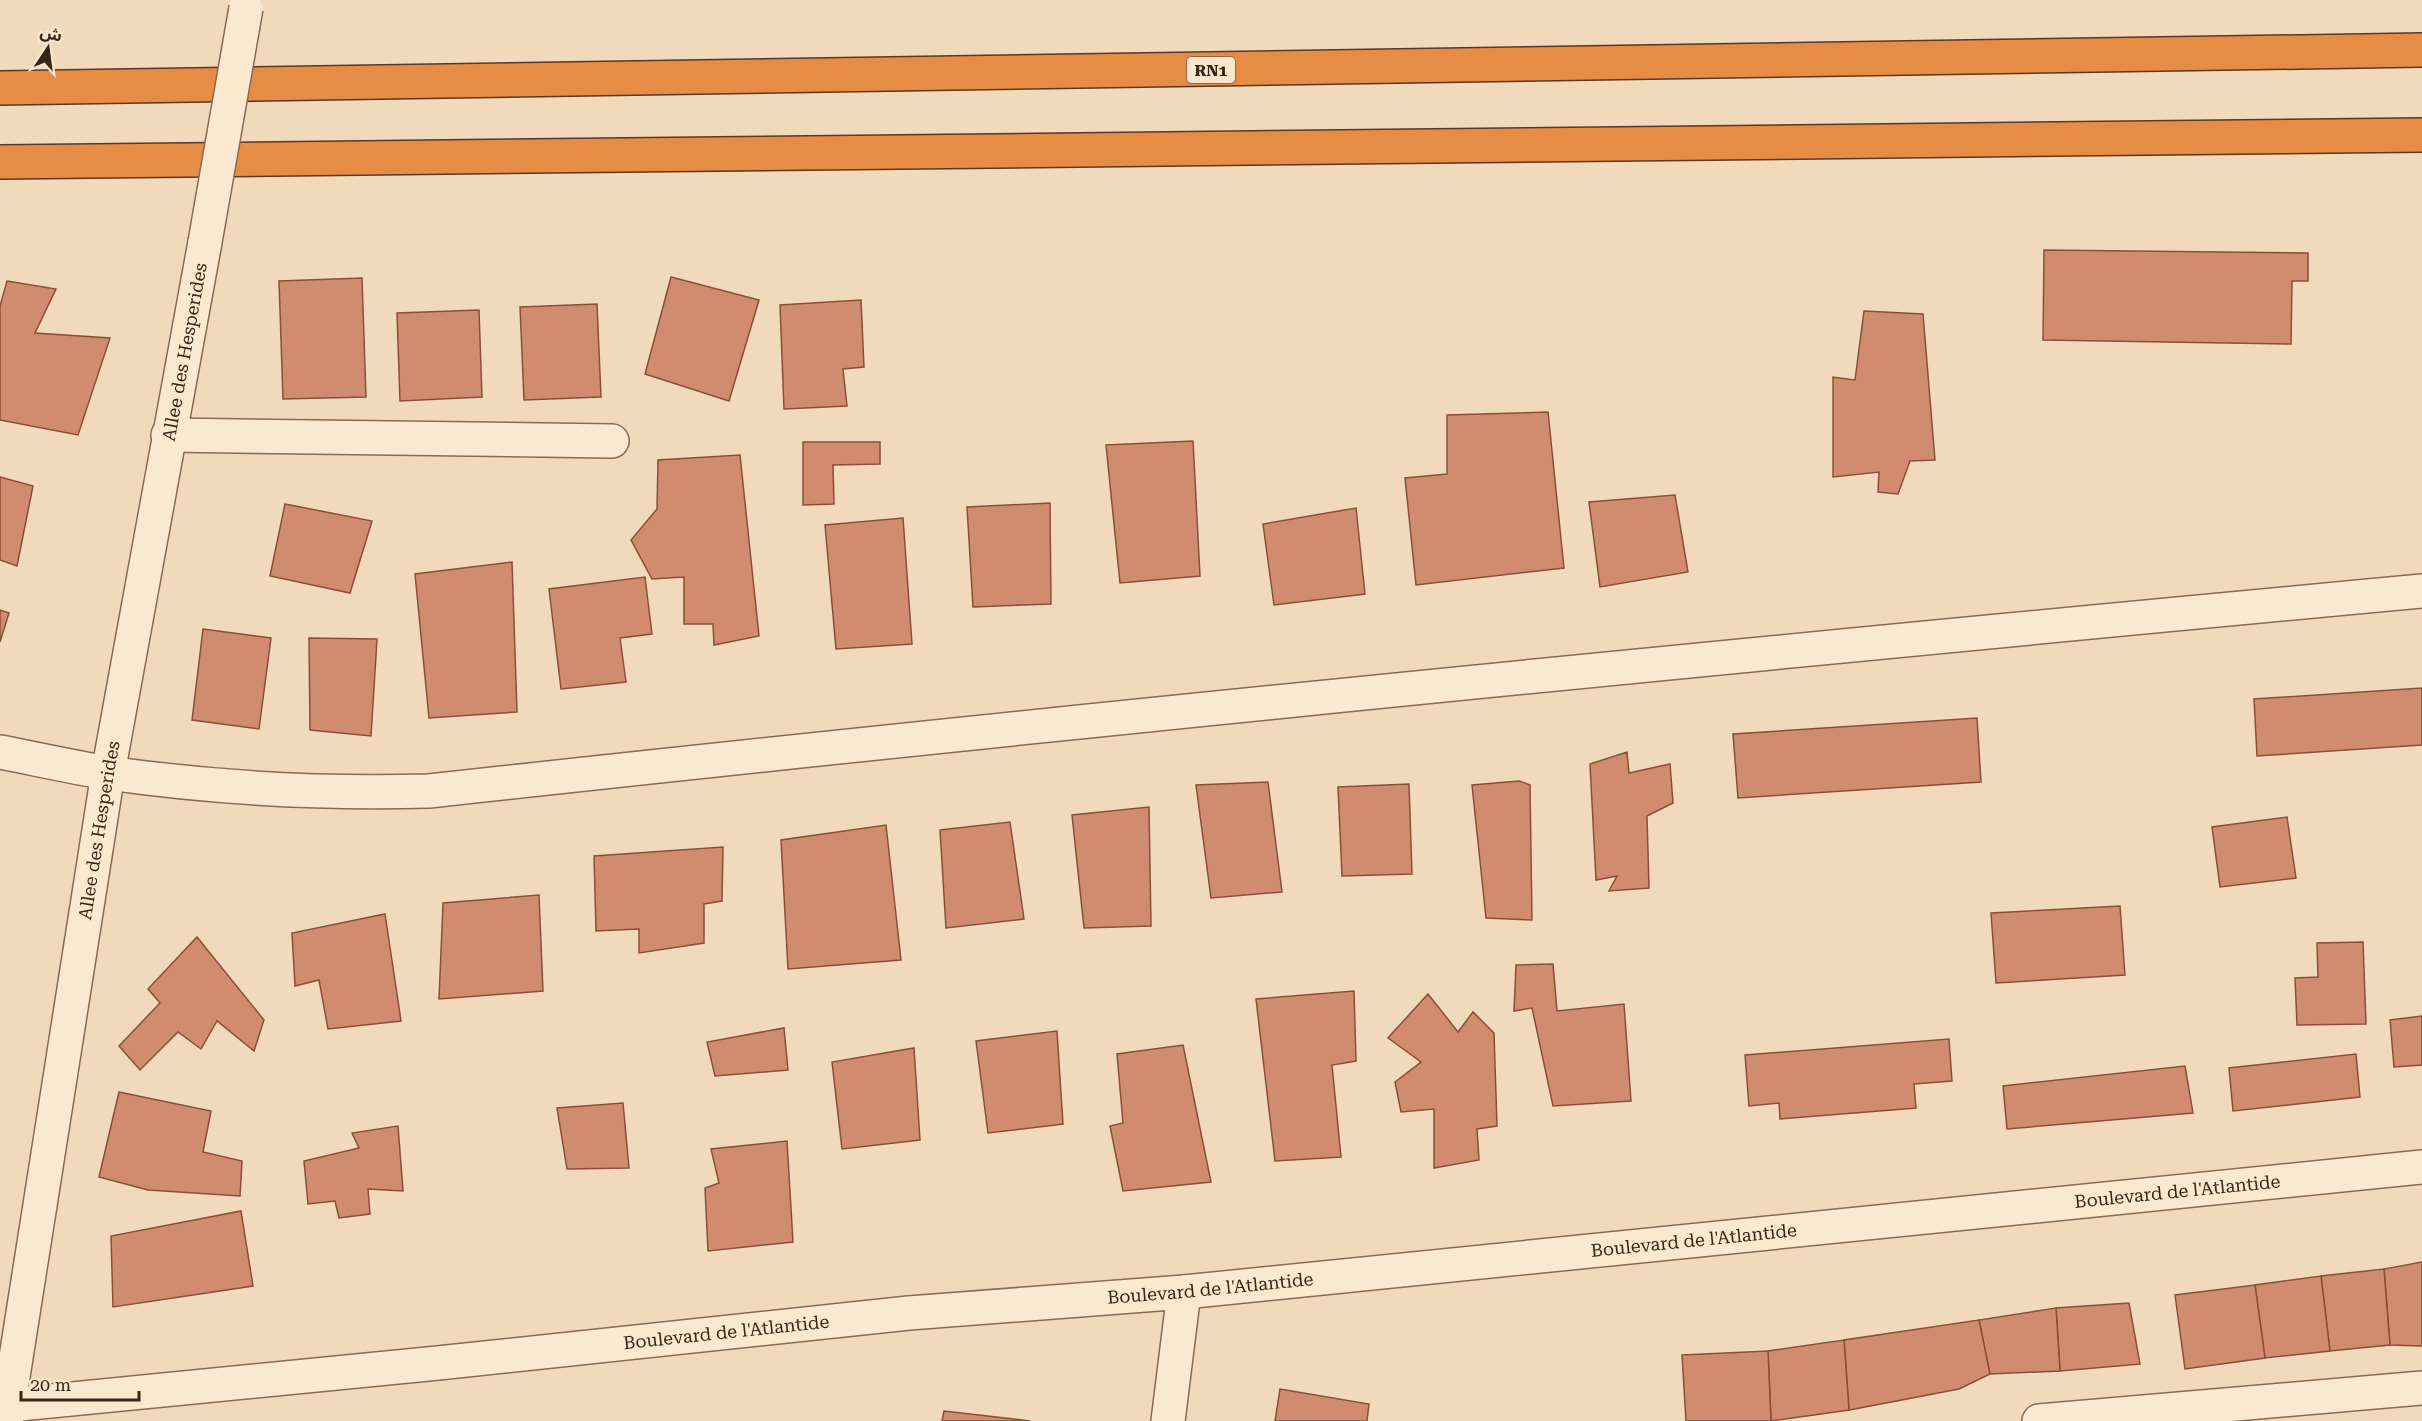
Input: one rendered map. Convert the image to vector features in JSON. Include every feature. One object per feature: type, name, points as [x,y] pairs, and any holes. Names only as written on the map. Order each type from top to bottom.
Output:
[{"type":"highway","name":"RN1","points":[[0,88],[2422,50]]},
{"type":"highway","points":[[0,162],[2422,135]]},
{"type":"street","name":"Allee des Hesperides","points":[[5,1411],[108,773],[247,4]]},
{"type":"street","points":[[168,435],[612,441]]},
{"type":"street","points":[[0,752],[108,773],[251,788],[346,793],[429,791],[1024,726],[1613,666],[2422,591]]},
{"type":"street","name":"Boulevard de l'Atlantide","points":[[5,1411],[909,1313],[1185,1292],[2422,1167]]},
{"type":"street","points":[[1168,1421],[1185,1292]]},
{"type":"street","points":[[2039,1421],[2422,1388]]},
{"type":"building","points":[[2044,250],[2308,253],[2308,281],[2292,281],[2291,344],[2043,340]]},
{"type":"building","points":[[671,277],[759,300],[729,401],[645,374]]},
{"type":"building","points":[[362,278],[366,397],[283,399],[279,281]]},
{"type":"building","points":[[7,281],[56,289],[35,333],[110,338],[78,435],[0,420],[0,306]]},
{"type":"building","points":[[861,300],[864,367],[843,369],[847,406],[784,409],[780,305]]},
{"type":"building","points":[[597,304],[601,397],[524,400],[520,307]]},
{"type":"building","points":[[479,310],[482,397],[400,401],[397,313]]},
{"type":"building","points":[[1864,311],[1923,314],[1935,460],[1910,461],[1898,494],[1878,492],[1879,472],[1833,477],[1833,377],[1855,380]]},
{"type":"building","points":[[1548,412],[1564,568],[1416,585],[1405,478],[1447,474],[1447,415]]},
{"type":"building","points":[[1193,441],[1200,576],[1120,583],[1106,445]]},
{"type":"building","points":[[803,442],[880,442],[880,464],[833,465],[834,504],[803,505]]},
{"type":"building","points":[[740,455],[759,636],[714,645],[713,624],[684,624],[684,577],[652,579],[631,540],[657,509],[658,460]]},
{"type":"building","points":[[0,477],[33,486],[17,566],[0,560]]},
{"type":"building","points":[[1675,495],[1688,572],[1600,587],[1589,502]]},
{"type":"building","points":[[1050,503],[1051,604],[973,607],[967,507]]},
{"type":"building","points":[[285,504],[372,521],[350,593],[270,576]]},
{"type":"building","points":[[1356,508],[1365,594],[1274,605],[1263,524]]},
{"type":"building","points":[[903,518],[912,644],[836,649],[825,525]]},
{"type":"building","points":[[512,562],[517,712],[429,718],[415,574]]},
{"type":"building","points":[[645,577],[652,634],[620,638],[626,682],[561,689],[549,589]]},
{"type":"building","points":[[0,610],[9,613],[0,642]]},
{"type":"building","points":[[203,629],[271,638],[259,729],[192,720]]},
{"type":"building","points":[[309,638],[377,639],[371,736],[310,730]]},
{"type":"building","points":[[2422,688],[2422,745],[2257,756],[2254,699]]},
{"type":"building","points":[[1977,718],[1981,782],[1738,798],[1733,734]]},
{"type":"building","points":[[1627,752],[1629,773],[1670,764],[1673,803],[1647,816],[1649,888],[1609,891],[1617,876],[1596,880],[1590,764]]},
{"type":"building","points":[[1519,781],[1530,785],[1532,920],[1486,918],[1472,785]]},
{"type":"building","points":[[1268,782],[1282,892],[1211,898],[1196,785]]},
{"type":"building","points":[[1409,784],[1412,874],[1342,876],[1338,787]]},
{"type":"building","points":[[1149,807],[1151,926],[1084,928],[1072,815]]},
{"type":"building","points":[[2287,817],[2296,878],[2220,887],[2212,827]]},
{"type":"building","points":[[1010,822],[1024,919],[946,928],[940,830]]},
{"type":"building","points":[[886,825],[901,960],[788,969],[781,840]]},
{"type":"building","points":[[723,847],[722,901],[704,904],[704,943],[639,953],[639,929],[596,931],[594,856]]},
{"type":"building","points":[[539,895],[543,991],[439,999],[443,903]]},
{"type":"building","points":[[2120,906],[2125,975],[1996,983],[1991,913]]},
{"type":"building","points":[[385,914],[401,1021],[328,1029],[319,980],[295,986],[292,933]]},
{"type":"building","points":[[197,937],[264,1020],[254,1051],[217,1021],[201,1049],[178,1032],[140,1070],[119,1046],[160,1003],[148,989]]},
{"type":"building","points":[[2363,942],[2366,1024],[2297,1025],[2295,978],[2318,977],[2317,943]]},
{"type":"building","points":[[1553,964],[1557,1011],[1624,1004],[1631,1101],[1553,1106],[1532,1008],[1514,1011],[1516,965]]},
{"type":"building","points":[[1354,991],[1356,1061],[1332,1065],[1341,1157],[1275,1161],[1256,999]]},
{"type":"building","points":[[1428,994],[1458,1032],[1473,1012],[1494,1033],[1497,1126],[1477,1129],[1479,1160],[1434,1168],[1434,1109],[1401,1112],[1395,1082],[1421,1062],[1388,1038]]},
{"type":"building","points":[[2422,1016],[2422,1065],[2394,1067],[2390,1020]]},
{"type":"building","points":[[784,1028],[788,1070],[715,1076],[707,1042]]},
{"type":"building","points":[[1057,1031],[1063,1124],[988,1133],[976,1041]]},
{"type":"building","points":[[1949,1039],[1952,1081],[1914,1084],[1916,1108],[1780,1119],[1779,1103],[1749,1106],[1745,1055]]},
{"type":"building","points":[[1183,1045],[1211,1182],[1123,1191],[1110,1126],[1123,1123],[1117,1054]]},
{"type":"building","points":[[914,1048],[920,1140],[842,1149],[832,1062]]},
{"type":"building","points":[[2356,1054],[2360,1097],[2233,1111],[2229,1068]]},
{"type":"building","points":[[2185,1066],[2193,1113],[2007,1129],[2003,1086]]},
{"type":"building","points":[[119,1092],[211,1111],[203,1152],[242,1161],[240,1196],[148,1190],[99,1177]]},
{"type":"building","points":[[623,1103],[629,1168],[567,1169],[557,1108]]},
{"type":"building","points":[[398,1126],[403,1191],[368,1189],[370,1214],[339,1218],[335,1201],[308,1204],[304,1161],[359,1148],[352,1133]]},
{"type":"building","points":[[787,1141],[793,1242],[708,1251],[705,1188],[719,1183],[711,1149]]},
{"type":"building","points":[[241,1211],[253,1286],[113,1307],[111,1236]]},
{"type":"building","points":[[2422,1262],[2422,1346],[2390,1345],[2384,1269]]},
{"type":"building","points":[[2384,1269],[2390,1345],[2330,1351],[2321,1276]]},
{"type":"building","points":[[2321,1276],[2330,1351],[2265,1358],[2255,1285]]},
{"type":"building","points":[[2255,1285],[2265,1358],[2185,1369],[2175,1295]]},
{"type":"building","points":[[2129,1303],[2140,1364],[2060,1371],[2056,1308]]},
{"type":"building","points":[[2056,1308],[2060,1371],[1990,1374],[1979,1320]]},
{"type":"building","points":[[1979,1320],[1990,1374],[1959,1389],[1849,1410],[1844,1340]]},
{"type":"building","points":[[1844,1340],[1849,1410],[1771,1421],[1768,1351]]},
{"type":"building","points":[[1768,1351],[1771,1421],[1686,1421],[1682,1355]]},
{"type":"building","points":[[1280,1389],[1369,1404],[1367,1421],[1275,1421]]},
{"type":"building","points":[[944,1411],[1030,1421],[942,1421]]}]
